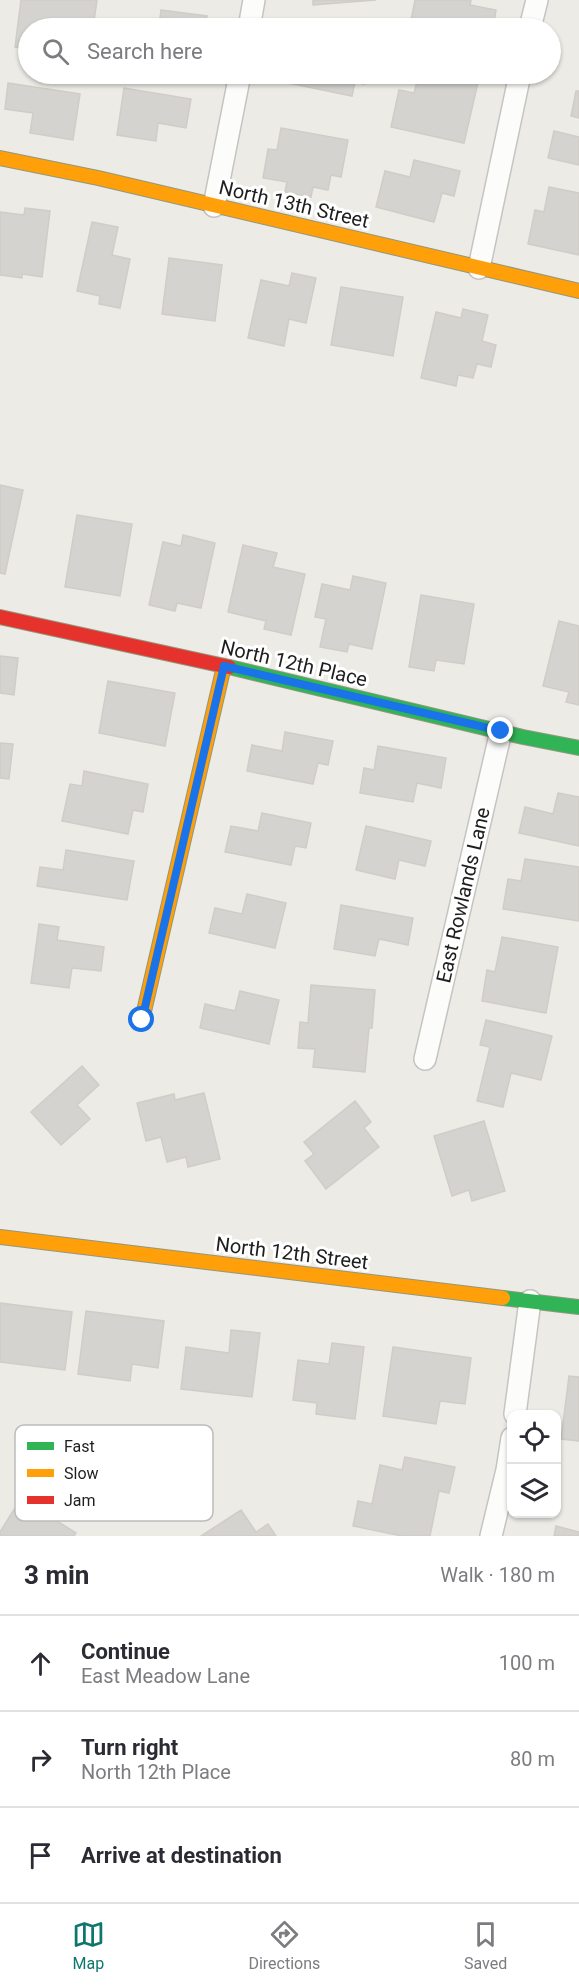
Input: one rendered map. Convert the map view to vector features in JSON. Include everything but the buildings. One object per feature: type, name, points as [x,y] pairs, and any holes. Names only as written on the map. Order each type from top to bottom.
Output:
[{"type":"street","points":[[251,18],[254,0]]},
{"type":"street","points":[[532,18],[537,0]]},
{"type":"street","points":[[214,206],[238,84]]},
{"type":"street","points":[[478,268],[518,84]]},
{"type":"street","name":"North 13th Street","points":[[0,158],[98,178],[579,291]]},
{"type":"street","name":"North 12th Place","points":[[0,617],[579,748]]},
{"type":"street","points":[[142,1020],[224,666]]},
{"type":"street","name":"East Rowlands Lane","points":[[425,1059],[501,731]]},
{"type":"street","name":"North 12th Street","points":[[0,1237],[579,1307]]},
{"type":"street","points":[[515,1410],[530,1301]]},
{"type":"street","points":[[491,1536],[508,1464]]},
{"type":"traffic: fast","points":[[229,667],[523,737],[579,748]]},
{"type":"traffic: fast","points":[[503,1298],[579,1307]]},
{"type":"traffic: slow","points":[[0,158],[98,178],[579,291]]},
{"type":"traffic: slow","points":[[142,1020],[224,666]]},
{"type":"traffic: slow","points":[[0,1237],[503,1298]]},
{"type":"traffic: jam","points":[[0,617],[229,667]]},
{"type":"route","points":[[142,1020],[224,666],[501,731]]}]
